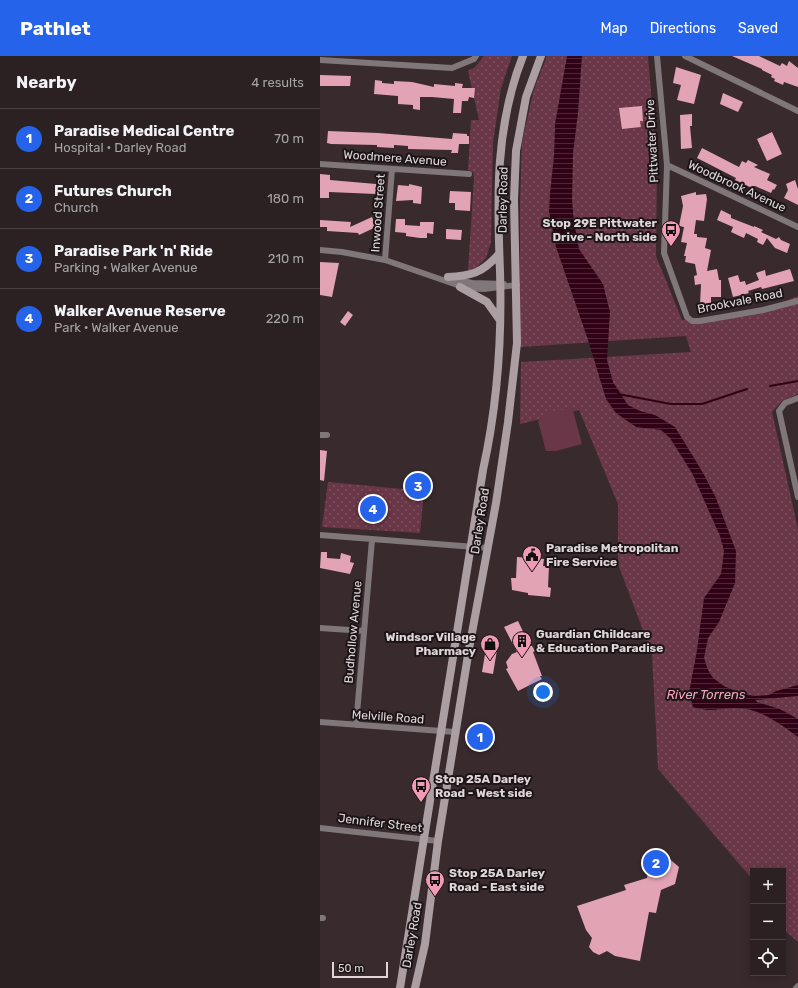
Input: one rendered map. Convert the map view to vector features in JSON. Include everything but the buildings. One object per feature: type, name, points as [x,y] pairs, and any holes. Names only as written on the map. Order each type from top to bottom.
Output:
[{"type":"main road","name":"Darley Road","points":[[400,988],[483,470],[489,442],[497,369],[500,320],[498,194],[501,135],[508,100],[523,56]]},
{"type":"main road","name":"Darley Road","points":[[415,988],[425,944],[438,841],[455,732],[488,548],[508,422],[517,343],[514,200],[516,151],[526,97],[541,56]]},
{"type":"main road","points":[[448,277],[473,275],[488,265],[498,255]]},
{"type":"main road","points":[[460,287],[487,302],[500,320]]},
{"type":"street","name":"Pittwater Drive","points":[[657,56],[667,165],[664,253],[687,317]]},
{"type":"street","points":[[685,56],[798,111]]},
{"type":"street","points":[[320,60],[452,68],[475,58]]},
{"type":"street","name":"Woodmere Avenue","points":[[320,164],[469,174]]},
{"type":"street","name":"Woodbrook Avenue","points":[[667,165],[798,226]]},
{"type":"street","name":"Inwood Street","points":[[386,260],[392,169]]},
{"type":"street","points":[[320,250],[386,260],[421,271],[460,287],[476,289],[499,286]]},
{"type":"street","points":[[421,271],[472,283],[517,286]]},
{"type":"street","name":"Brookvale Road","points":[[687,317],[692,320],[700,321],[763,310],[798,300]]},
{"type":"street","points":[[798,398],[785,403],[779,411],[798,497]]},
{"type":"street","points":[[320,434],[327,435]]},
{"type":"street","points":[[320,535],[488,548]]},
{"type":"street","name":"Budhollow Avenue","points":[[356,725],[372,540]]},
{"type":"street","points":[[320,628],[364,631]]},
{"type":"street","name":"Melville Road","points":[[320,722],[455,732]]},
{"type":"street","name":"Jennifer Street","points":[[320,828],[438,841]]},
{"type":"shaded area","points":[[484,56],[512,56],[501,88],[493,143],[491,242],[486,258],[476,268],[468,271],[474,178],[473,172],[468,170],[471,120],[479,120],[468,71],[475,67]]},
{"type":"shaded area","points":[[547,56],[648,56],[657,166],[656,256],[682,320],[763,310],[798,296],[798,394],[782,401],[772,412],[798,529],[798,942],[786,932],[786,868],[750,868],[750,876],[658,769],[652,654],[618,564],[618,504],[579,410],[520,424],[521,362],[691,352],[686,336],[520,347],[520,203],[522,142],[534,89]]},
{"type":"shaded area","points":[[572,407],[582,444],[556,451],[546,451],[538,421],[546,414]]},
{"type":"shaded area","points":[[328,482],[424,491],[420,533],[322,527]]},
{"type":"water","name":"River Torrens","points":[[567,56],[582,56],[578,113],[573,153],[572,200],[574,222],[579,249],[603,284],[610,312],[607,360],[613,382],[628,405],[640,411],[655,415],[675,427],[702,471],[716,498],[736,551],[735,583],[719,622],[708,638],[704,658],[708,670],[713,678],[724,686],[742,694],[755,696],[769,695],[776,691],[798,685],[798,696],[755,700],[757,702],[780,709],[798,719],[798,737],[769,718],[753,711],[736,708],[705,710],[693,707],[689,693],[704,598],[721,574],[724,551],[720,536],[692,473],[670,438],[661,430],[636,427],[616,413],[606,399],[588,340],[556,247],[549,212],[550,193],[554,156],[555,124]]},
{"type":"waterway","points":[[770,386],[798,381]]},
{"type":"waterway","points":[[618,394],[671,404],[702,404],[747,389]]},
{"type":"place","name":"Stop 29E Pittwater Drive - North side","points":[[671,247]]},
{"type":"place","name":"Paradise Park 'n' Ride","points":[[418,486]]},
{"type":"place","name":"Walker Avenue Reserve","points":[[373,509]]},
{"type":"place","name":"Paradise Metropolitan Fire Service","points":[[532,572]]},
{"type":"place","name":"Guardian Childcare & Education Paradise","points":[[522,658]]},
{"type":"place","name":"Windsor Village Pharmacy","points":[[490,661]]},
{"type":"place","name":"Paradise Medical Centre","points":[[480,737]]},
{"type":"place","name":"Stop 25A Darley Road - West side","points":[[421,803]]},
{"type":"place","name":"Futures Church","points":[[656,863]]},
{"type":"place","name":"Stop 25A Darley Road - East side","points":[[435,897]]}]
